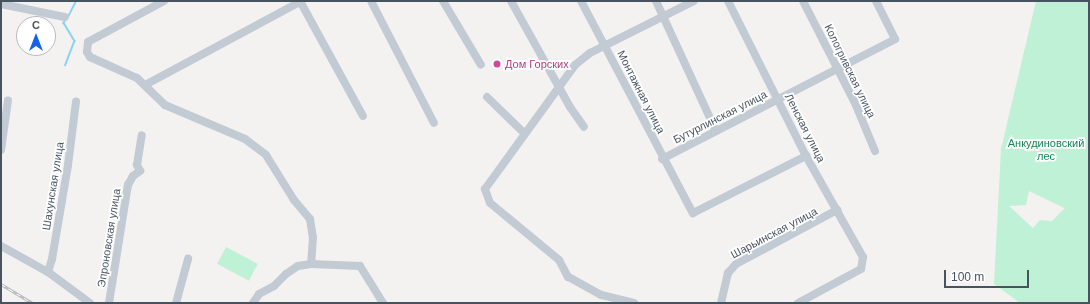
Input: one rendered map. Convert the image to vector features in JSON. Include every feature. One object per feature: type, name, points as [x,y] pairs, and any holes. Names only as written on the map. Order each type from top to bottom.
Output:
[{"type":"street","points":[[164,1],[88,42],[86,48],[90,57],[130,74],[145,85],[153,95],[180,114],[232,133],[255,145],[272,162],[294,200],[310,219],[313,237],[311,264]]},
{"type":"street","points":[[145,85],[300,1],[363,116]]},
{"type":"street","points":[[371,1],[434,124]]},
{"type":"street","points":[[443,1],[481,65]]},
{"type":"street","points":[[511,1],[584,127]]},
{"type":"street","name":"Монтажная улица","points":[[581,1],[662,159],[692,213],[806,156]]},
{"type":"street","points":[[656,1],[716,131]]},
{"type":"street","points":[[634,303],[601,295],[568,276],[560,260],[490,203],[486,189],[574,65],[604,46],[694,1]]},
{"type":"street","name":"Ленская улица","points":[[728,1],[806,156],[862,250],[863,264],[856,272],[798,303]]},
{"type":"street","name":"Кологривская улица","points":[[803,1],[837,69],[875,151]]},
{"type":"street","name":"Бутурлинская улица","points":[[662,159],[895,39],[876,1]]},
{"type":"street","points":[[1,4],[65,17]]},
{"type":"street","points":[[487,97],[524,134]]},
{"type":"street","points":[[1,150],[8,100]]},
{"type":"street","name":"Шахунская улица","points":[[48,272],[52,259],[68,165],[76,102]]},
{"type":"street","name":"Эпроновская улица","points":[[109,303],[128,185],[133,176],[140,171],[137,165],[142,135]]},
{"type":"street","name":"Шарьинская улица","points":[[721,303],[728,273],[736,264],[837,210]]},
{"type":"street","points":[[1,246],[48,272],[90,303]]},
{"type":"street","points":[[176,303],[188,259]]},
{"type":"street","points":[[253,303],[259,294],[274,286],[286,274],[298,266],[311,264],[360,266],[383,303]]},
{"type":"street","points":[[597,303],[601,295]]},
{"type":"green space","name":"Анкудиновский лес","points":[[1036,1],[1089,1],[1089,303],[1020,303],[994,284],[1001,149]],"holes":[[[1029,191],[1064,208],[1052,221],[1040,220],[1033,228],[1009,206],[1026,205]]]},
{"type":"green space","points":[[226,247],[258,264],[249,281],[217,264]]},
{"type":"waterway","points":[[68,17],[76,1]]},
{"type":"waterway","points":[[66,20],[64,23],[75,41],[66,65]]},
{"type":"railway","points":[[1,284],[33,303]]},
{"type":"place","name":"Дом Горских","points":[[497,64]]}]
